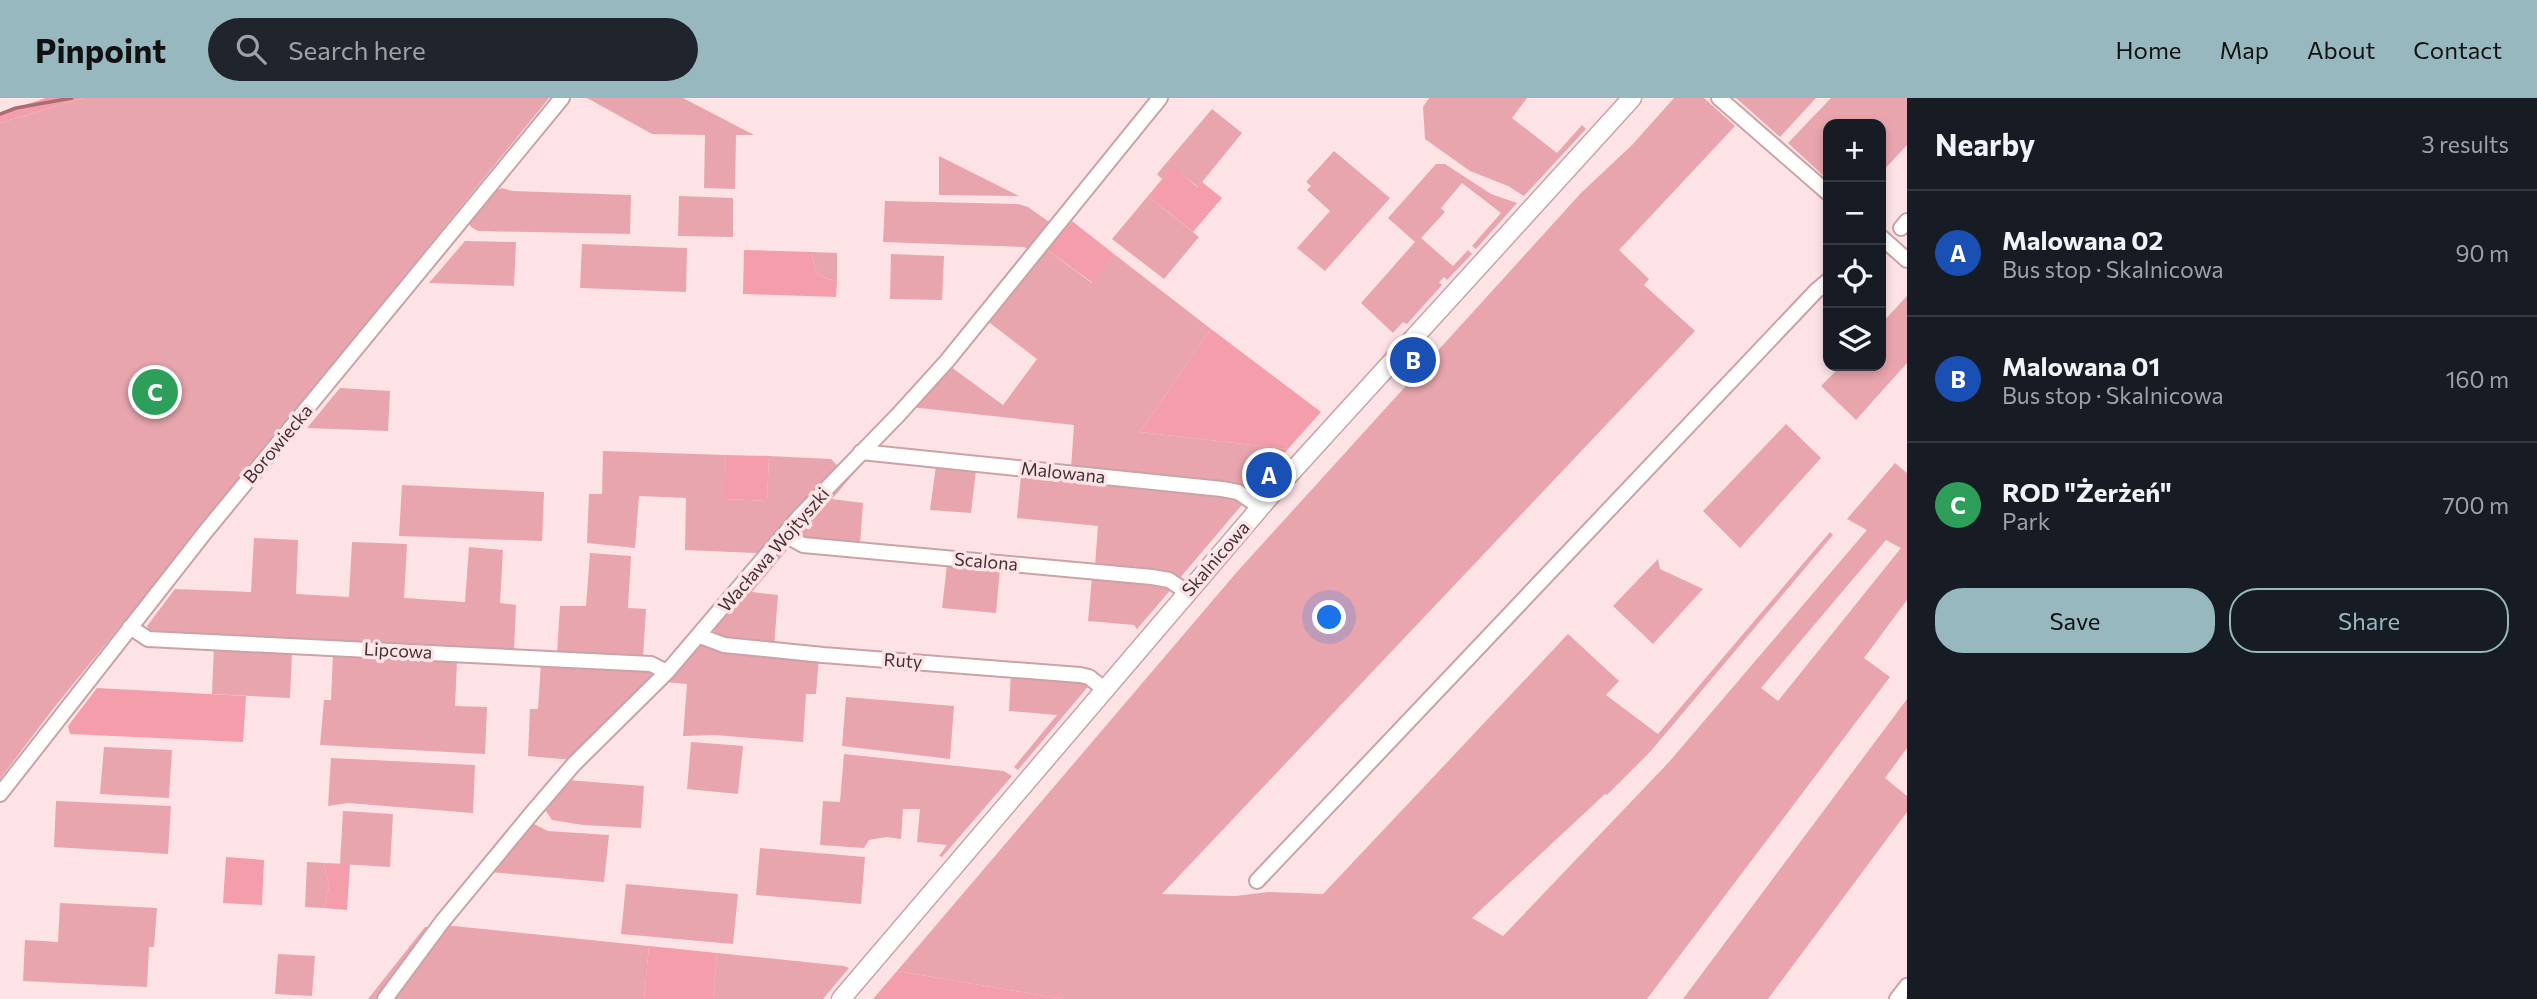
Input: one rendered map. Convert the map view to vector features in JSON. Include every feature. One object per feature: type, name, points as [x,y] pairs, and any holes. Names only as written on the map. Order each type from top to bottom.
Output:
[{"type":"street","name":"Borowiecka","points":[[0,794],[206,531],[562,98]]},
{"type":"street","name":"Wacława Wojtyszki","points":[[385,999],[442,922],[531,813],[574,764],[667,672],[785,535],[947,361],[1160,98]]},
{"type":"street","name":"Skalnicowa","points":[[841,999],[1260,507],[1632,98]]},
{"type":"street","points":[[1719,98],[1823,189]]},
{"type":"street","points":[[1886,241],[1907,260]]},
{"type":"street","points":[[1257,881],[1823,286]]},
{"type":"street","name":"Malowana","points":[[860,452],[1222,489],[1238,492],[1260,507]]},
{"type":"street","name":"Scalona","points":[[785,535],[803,545],[1152,577],[1169,580],[1187,592]]},
{"type":"street","name":"Lipcowa","points":[[130,627],[148,639],[651,664],[667,672]]},
{"type":"street","name":"Ruty","points":[[700,636],[723,645],[1080,675],[1089,677],[1104,689]]},
{"type":"street","points":[[1897,999],[1907,986]]},
{"type":"shaded area","points":[[46,98],[83,98],[0,123],[0,113]]},
{"type":"shaded area","points":[[83,98],[549,98],[53,709],[0,779],[0,123]]},
{"type":"shaded area","points":[[587,98],[683,98],[754,135],[736,135],[735,189],[704,188],[705,135],[652,134]]},
{"type":"shaded area","points":[[1429,98],[1527,98],[1512,118],[1557,153],[1582,125],[1586,129],[1524,196],[1508,186],[1470,171],[1425,139],[1423,107]]},
{"type":"shaded area","points":[[1674,98],[1704,98],[1735,126],[1619,250],[1649,279],[1644,285],[1695,331],[1162,894],[1323,894],[1568,634],[1619,681],[1606,695],[1658,734],[1830,532],[1833,535],[1650,752],[1607,795],[1472,918],[1503,936],[1669,762],[1867,530],[1847,519],[1895,463],[1907,473],[1907,600],[1864,658],[1890,677],[1647,999],[1063,999],[897,971],[1236,573],[1581,193],[1632,145]],"holes":[[[1886,540],[1901,548],[1778,701],[1761,688]]]},
{"type":"shaded area","points":[[1736,98],[1816,98],[1780,137]]},
{"type":"shaded area","points":[[1831,98],[1907,98],[1907,145],[1886,168],[1886,119],[1823,119],[1823,175],[1788,143]]},
{"type":"shaded area","points":[[1212,109],[1242,133],[1198,187],[1173,167],[1162,179],[1157,174]]},
{"type":"shaded area","points":[[1334,151],[1390,198],[1325,271],[1297,248],[1330,211],[1307,190],[1311,186],[1306,182]]},
{"type":"shaded area","points":[[939,156],[1019,196],[939,195]]},
{"type":"shaded area","points":[[1436,164],[1445,164],[1491,194],[1517,203],[1476,249],[1472,246],[1501,213],[1462,183],[1441,208],[1445,212],[1421,238],[1453,266],[1468,250],[1472,254],[1447,280],[1444,277],[1439,282],[1442,285],[1407,324],[1403,322],[1393,333],[1361,303],[1415,242],[1388,218]]},
{"type":"shaded area","points":[[1173,166],[1197,187],[1202,182],[1222,198],[1193,232],[1148,196]]},
{"type":"shaded area","points":[[502,188],[512,191],[631,195],[630,234],[478,231],[471,227],[468,222],[491,193]]},
{"type":"shaded area","points":[[679,196],[733,198],[733,237],[678,236]]},
{"type":"shaded area","points":[[1148,196],[1199,237],[1164,279],[1112,239]]},
{"type":"shaded area","points":[[885,201],[1018,204],[1028,207],[1052,224],[1032,251],[1024,247],[883,242]]},
{"type":"shaded area","points":[[1072,221],[1114,254],[1093,283],[1047,250]]},
{"type":"shaded area","points":[[465,241],[516,242],[514,286],[429,283]]},
{"type":"shaded area","points":[[582,244],[687,248],[686,292],[580,288]]},
{"type":"shaded area","points":[[744,250],[812,252],[817,272],[837,281],[836,297],[743,294]]},
{"type":"shaded area","points":[[1047,250],[1092,283],[1114,254],[1211,329],[1140,432],[1288,449],[1250,492],[1243,485],[1071,468],[1074,425],[910,407],[947,364],[1003,405],[1037,359],[986,320]]},
{"type":"shaded area","points":[[812,252],[837,253],[837,281],[817,272]]},
{"type":"shaded area","points":[[891,254],[944,256],[942,300],[890,299]]},
{"type":"shaded area","points":[[1907,296],[1907,363],[1856,420],[1821,386],[1836,371],[1886,371],[1886,319]]},
{"type":"shaded area","points":[[1211,329],[1321,412],[1288,449],[1140,432]]},
{"type":"shaded area","points":[[340,388],[390,391],[388,431],[307,428]]},
{"type":"shaded area","points":[[1786,424],[1821,458],[1740,548],[1703,511]]},
{"type":"shaded area","points":[[603,451],[726,455],[725,499],[767,501],[769,456],[831,459],[837,465],[833,474],[766,548],[756,553],[685,550],[686,498],[639,496],[635,548],[587,543],[589,494],[602,494]]},
{"type":"shaded area","points":[[726,455],[769,456],[767,501],[724,499]]},
{"type":"shaded area","points":[[867,458],[832,499],[863,503],[860,544],[802,540],[797,526],[858,460]]},
{"type":"shaded area","points":[[936,466],[976,470],[971,513],[930,510]]},
{"type":"shaded area","points":[[1021,475],[1221,493],[1246,500],[1179,579],[1095,566],[1098,526],[1017,518]]},
{"type":"shaded area","points":[[402,485],[544,492],[542,541],[399,536]]},
{"type":"shaded area","points":[[254,538],[298,540],[296,594],[349,597],[352,542],[407,544],[404,598],[465,602],[469,547],[503,550],[500,603],[516,605],[514,651],[151,633],[147,626],[175,589],[251,592]]},
{"type":"shaded area","points":[[781,547],[787,550],[752,592],[778,595],[774,647],[719,638],[714,631],[716,623]]},
{"type":"shaded area","points":[[590,553],[631,556],[628,608],[646,609],[643,657],[557,653],[560,606],[586,606]]},
{"type":"shaded area","points":[[1658,559],[1660,569],[1703,589],[1653,644],[1613,606]]},
{"type":"shaded area","points":[[947,565],[1000,569],[996,613],[942,608]]},
{"type":"shaded area","points":[[1092,578],[1151,580],[1173,587],[1137,629],[1134,625],[1088,621]]},
{"type":"shaded area","points":[[698,644],[819,657],[816,694],[806,694],[803,742],[715,735],[683,736],[687,684],[664,682]]},
{"type":"shaded area","points":[[214,647],[292,652],[290,698],[212,694]]},
{"type":"shaded area","points":[[333,654],[457,660],[455,706],[487,707],[485,754],[320,745],[324,700],[331,700]]},
{"type":"shaded area","points":[[541,663],[647,670],[654,672],[656,677],[573,760],[528,756],[530,709],[538,709]]},
{"type":"shaded area","points":[[1011,673],[1091,683],[1018,770],[1014,767],[1057,715],[1009,711]]},
{"type":"shaded area","points":[[97,688],[246,696],[243,742],[70,734],[68,726]]},
{"type":"shaded area","points":[[846,697],[954,706],[950,759],[842,746]]},
{"type":"shaded area","points":[[1907,699],[1907,748],[1885,778],[1907,796],[1907,812],[1768,999],[1683,999]]},
{"type":"shaded area","points":[[691,742],[743,746],[738,794],[687,789]]},
{"type":"shaded area","points":[[104,747],[172,750],[169,798],[100,794]]},
{"type":"shaded area","points":[[844,754],[1004,771],[1012,776],[942,857],[939,856],[947,845],[917,842],[920,809],[903,809],[901,839],[887,837],[869,840],[864,848],[820,845],[823,801],[840,802]]},
{"type":"shaded area","points":[[331,758],[475,765],[473,813],[348,803],[328,806]]},
{"type":"shaded area","points":[[567,780],[644,786],[641,828],[583,825],[552,820],[546,811],[547,801]]},
{"type":"shaded area","points":[[56,801],[171,806],[168,854],[54,847]]},
{"type":"shaded area","points":[[343,811],[393,814],[390,867],[340,864]]},
{"type":"shaded area","points":[[534,824],[548,831],[609,835],[604,882],[489,872],[525,825]]},
{"type":"shaded area","points":[[760,848],[865,857],[861,904],[756,895]]},
{"type":"shaded area","points":[[226,857],[264,860],[262,905],[223,903]]},
{"type":"shaded area","points":[[307,862],[324,863],[329,886],[324,908],[305,907]]},
{"type":"shaded area","points":[[324,863],[350,864],[347,910],[324,908],[329,886]]},
{"type":"shaded area","points":[[626,884],[738,894],[733,944],[621,934]]},
{"type":"shaded area","points":[[60,903],[157,908],[154,947],[149,947],[147,987],[23,981],[25,940],[58,942]]},
{"type":"shaded area","points":[[444,925],[649,946],[644,999],[389,999]]},
{"type":"shaded area","points":[[425,927],[430,930],[402,971],[377,999],[368,999]]},
{"type":"shaded area","points":[[649,946],[717,953],[713,999],[644,999]]},
{"type":"shaded area","points":[[717,953],[849,968],[823,999],[713,999]]},
{"type":"shaded area","points":[[278,954],[315,956],[312,996],[275,994]]},
{"type":"shaded area","points":[[897,971],[1063,999],[873,999]]},
{"type":"waterway","points":[[0,114],[16,108],[72,98]]},
{"type":"place","name":"Malowana 01","points":[[1413,360]]},
{"type":"place","name":"ROD \"Żerżeń\"","points":[[155,392]]},
{"type":"place","name":"Malowana 02","points":[[1269,475]]}]
